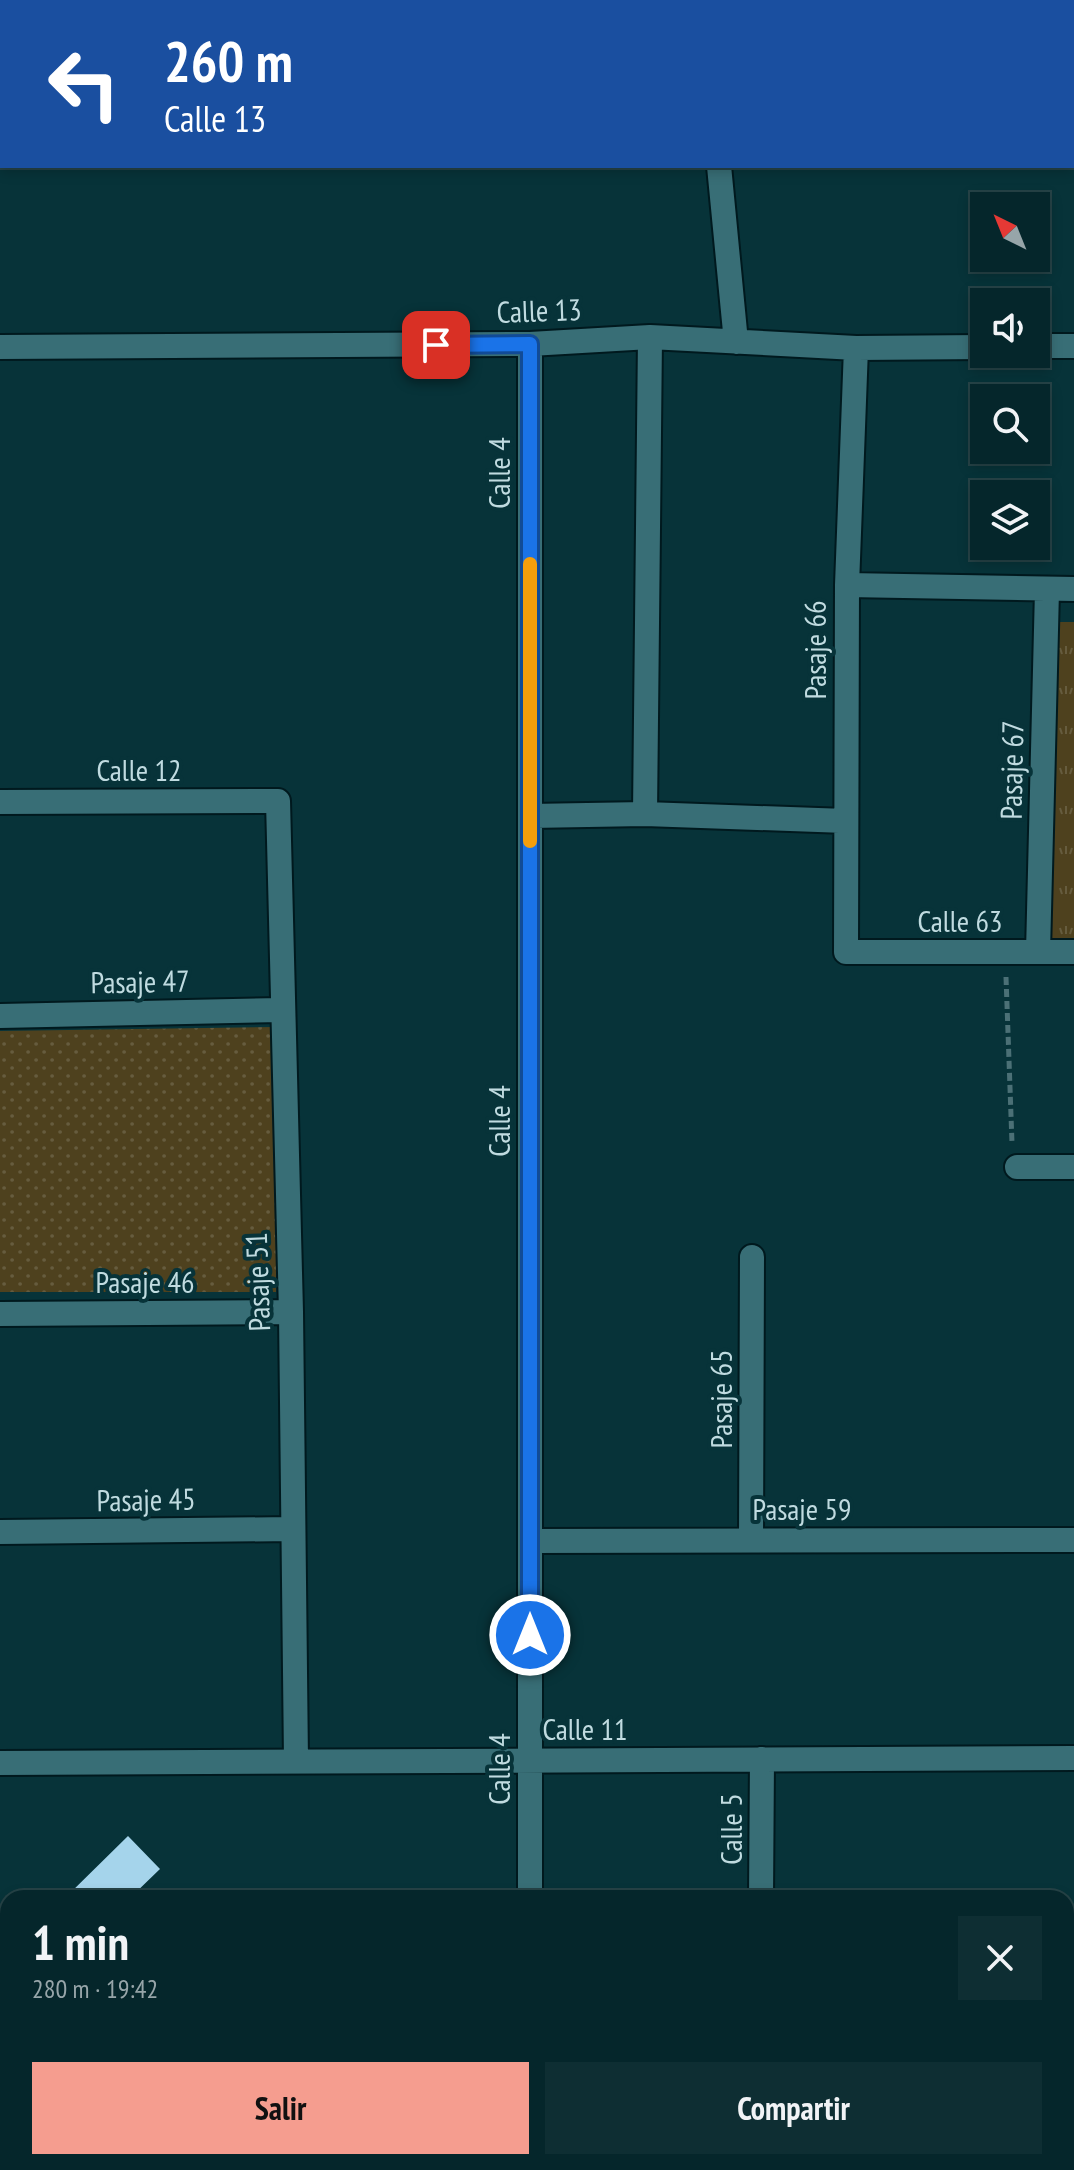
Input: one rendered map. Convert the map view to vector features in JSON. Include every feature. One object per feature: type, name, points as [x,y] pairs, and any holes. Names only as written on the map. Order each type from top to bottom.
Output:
[{"type":"street","points":[[719,168],[736,342]]},
{"type":"street","points":[[645,814],[650,337]]},
{"type":"street","name":"Calle 13","points":[[0,347],[530,344],[650,337],[856,348],[970,347]]},
{"type":"street","name":"Calle 4","points":[[530,344],[530,1890]]},
{"type":"street","points":[[1050,346],[1074,346]]},
{"type":"street","name":"Pasaje 66","points":[[846,952],[847,585],[856,348]]},
{"type":"street","points":[[847,585],[1074,589]]},
{"type":"street","name":"Pasaje 67","points":[[1038,952],[1047,590]]},
{"type":"street","name":"Calle 12","points":[[0,802],[278,801]]},
{"type":"street","name":"Pasaje 51","points":[[278,801],[291,1312],[296,1761]]},
{"type":"street","points":[[530,816],[645,814],[846,821]]},
{"type":"street","name":"Calle 63","points":[[846,952],[1074,952]]},
{"type":"street","name":"Pasaje 47","points":[[0,1016],[281,1010]]},
{"type":"street","points":[[1017,1167],[1074,1167]]},
{"type":"street","name":"Pasaje 65","points":[[751,1540],[752,1257]]},
{"type":"street","name":"Pasaje 46","points":[[0,1314],[291,1312]]},
{"type":"street","name":"Pasaje 45","points":[[0,1532],[292,1529]]},
{"type":"street","name":"Pasaje 59","points":[[530,1541],[1074,1540]]},
{"type":"street","name":"Calle 11","points":[[0,1763],[1074,1758]]},
{"type":"street","name":"Calle 5","points":[[761,1890],[762,1759]]},
{"type":"path","points":[[1006,952],[1010,1132],[1017,1167]]},
{"type":"green space","points":[[1048,622],[1074,622],[1074,957],[1041,958]]},
{"type":"green space","points":[[276,1027],[276,1292],[0,1292],[0,1031]]},
{"type":"building","points":[[128,1836],[160,1869],[138,1890],[73,1890]]},
{"type":"slow traffic","points":[[530,564],[530,841]]},
{"type":"route","points":[[436,345],[530,344],[530,1635]]}]
